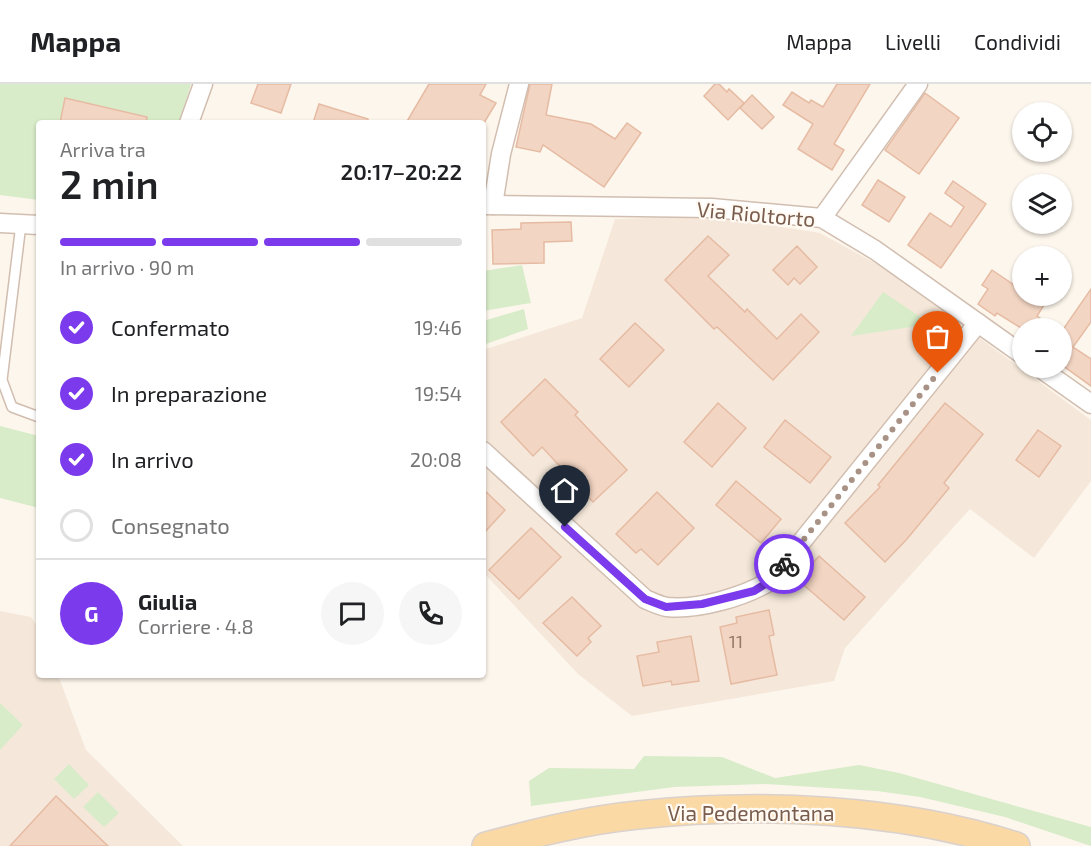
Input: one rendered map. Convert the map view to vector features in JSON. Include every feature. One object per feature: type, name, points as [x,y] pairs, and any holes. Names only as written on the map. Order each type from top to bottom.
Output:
[{"type":"main road","name":"Via Pedemontana","points":[[486,846],[548,830],[625,817],[704,810],[804,811],[866,816],[923,824],[1016,846]]},
{"type":"street","points":[[190,120],[203,84]]},
{"type":"street","points":[[488,205],[519,84]]},
{"type":"street","points":[[822,218],[918,84]]},
{"type":"street","name":"Via Rioltorto","points":[[488,205],[712,208],[822,218],[875,250],[1012,348]]},
{"type":"street","points":[[0,223],[30,224]]},
{"type":"street","points":[[486,454],[645,599],[666,607],[702,604],[739,596],[754,591],[770,581],[978,323]]},
{"type":"street","points":[[1054,378],[1091,404]]},
{"type":"lane","points":[[30,224],[2,380],[12,407],[36,416]]},
{"type":"shaded area","points":[[714,216],[820,233],[886,269],[1012,362],[1012,378],[1034,378],[1091,420],[1091,481],[1034,558],[970,509],[845,648],[834,681],[632,716],[578,674],[486,575],[486,349],[582,318],[615,219]]},
{"type":"shaded area","points":[[0,611],[31,617],[36,624],[36,678],[59,678],[86,750],[183,846],[0,846]]},
{"type":"green space","points":[[0,84],[191,84],[180,120],[36,120],[36,200],[0,195]]},
{"type":"green space","points":[[522,265],[531,303],[486,310],[486,271]]},
{"type":"green space","points":[[883,292],[931,324],[851,336]]},
{"type":"green space","points":[[524,309],[528,329],[486,344],[486,320]]},
{"type":"green space","points":[[0,426],[36,435],[36,507],[0,498]]},
{"type":"green space","points":[[0,703],[23,725],[0,750]]},
{"type":"green space","points":[[644,756],[722,757],[775,778],[859,765],[899,773],[1091,827],[1091,846],[1005,817],[920,797],[877,791],[766,784],[674,787],[531,806],[529,781],[549,768],[634,769]]},
{"type":"green space","points":[[69,764],[89,785],[74,799],[54,779]]},
{"type":"green space","points":[[98,792],[119,813],[104,827],[83,807]]},
{"type":"building","points":[[258,84],[291,84],[281,113],[251,103]]},
{"type":"building","points":[[429,84],[486,84],[480,95],[496,103],[486,120],[408,120]]},
{"type":"building","points":[[530,84],[552,84],[546,115],[591,124],[615,139],[627,123],[641,133],[604,187],[543,145],[540,152],[516,147]]},
{"type":"building","points":[[715,84],[719,84],[727,92],[729,89],[744,103],[728,120],[704,96]]},
{"type":"building","points":[[837,84],[870,84],[834,144],[844,150],[832,170],[798,149],[813,124],[783,105],[792,92],[809,103],[811,100],[823,107]]},
{"type":"building","points":[[925,93],[959,118],[919,174],[885,150]]},
{"type":"building","points":[[752,95],[774,117],[762,129],[740,108]]},
{"type":"building","points":[[65,98],[147,117],[146,120],[61,120]]},
{"type":"building","points":[[319,104],[368,119],[368,120],[314,120]]},
{"type":"building","points":[[878,180],[905,197],[889,222],[862,205]]},
{"type":"building","points":[[953,181],[986,204],[941,268],[908,245],[930,213],[951,227],[964,207],[945,193]]},
{"type":"building","points":[[571,222],[572,241],[544,242],[544,263],[493,264],[492,230],[521,229],[521,223]]},
{"type":"building","points":[[708,236],[729,255],[708,276],[745,312],[747,309],[777,339],[801,314],[819,332],[773,380],[717,327],[714,329],[665,280]]},
{"type":"building","points":[[797,246],[817,267],[800,284],[794,278],[788,285],[773,270]]},
{"type":"building","points":[[992,270],[1012,284],[1012,306],[1043,306],[1037,316],[1040,318],[1012,318],[1012,322],[997,313],[995,316],[978,304],[988,289],[982,285]]},
{"type":"building","points":[[1091,289],[1091,322],[1073,347],[1091,359],[1091,386],[1072,372],[1071,318]]},
{"type":"building","points":[[635,323],[664,350],[629,387],[600,359]]},
{"type":"building","points":[[545,379],[578,412],[575,415],[627,470],[593,502],[542,447],[533,456],[501,422]]},
{"type":"building","points":[[718,403],[746,428],[712,467],[684,442]]},
{"type":"building","points":[[945,403],[983,434],[944,483],[949,488],[885,562],[845,523],[880,487],[878,485]]},
{"type":"building","points":[[785,420],[831,457],[810,483],[764,447]]},
{"type":"building","points":[[1038,430],[1061,446],[1039,477],[1016,460]]},
{"type":"building","points":[[736,481],[781,519],[761,543],[716,505]]},
{"type":"building","points":[[486,492],[505,510],[486,531]]},
{"type":"building","points":[[657,492],[694,528],[658,565],[641,549],[636,553],[616,534]]},
{"type":"building","points":[[531,528],[561,557],[519,599],[489,570]]},
{"type":"building","points":[[819,556],[865,597],[844,620],[798,580]]},
{"type":"building","points":[[572,597],[601,626],[588,638],[591,642],[577,656],[543,623]]},
{"type":"building","points":[[769,610],[774,635],[769,636],[777,675],[731,684],[720,627],[737,623],[736,617]]},
{"type":"building","points":[[691,636],[699,681],[672,685],[671,681],[643,686],[637,656],[659,652],[657,642]]},
{"type":"building","points":[[56,796],[108,846],[10,846]]},
{"type":"way so far","points":[[784,564],[938,373]]},
{"type":"route","points":[[565,527],[645,599],[666,607],[702,604],[754,591],[770,581],[784,564]]}]
